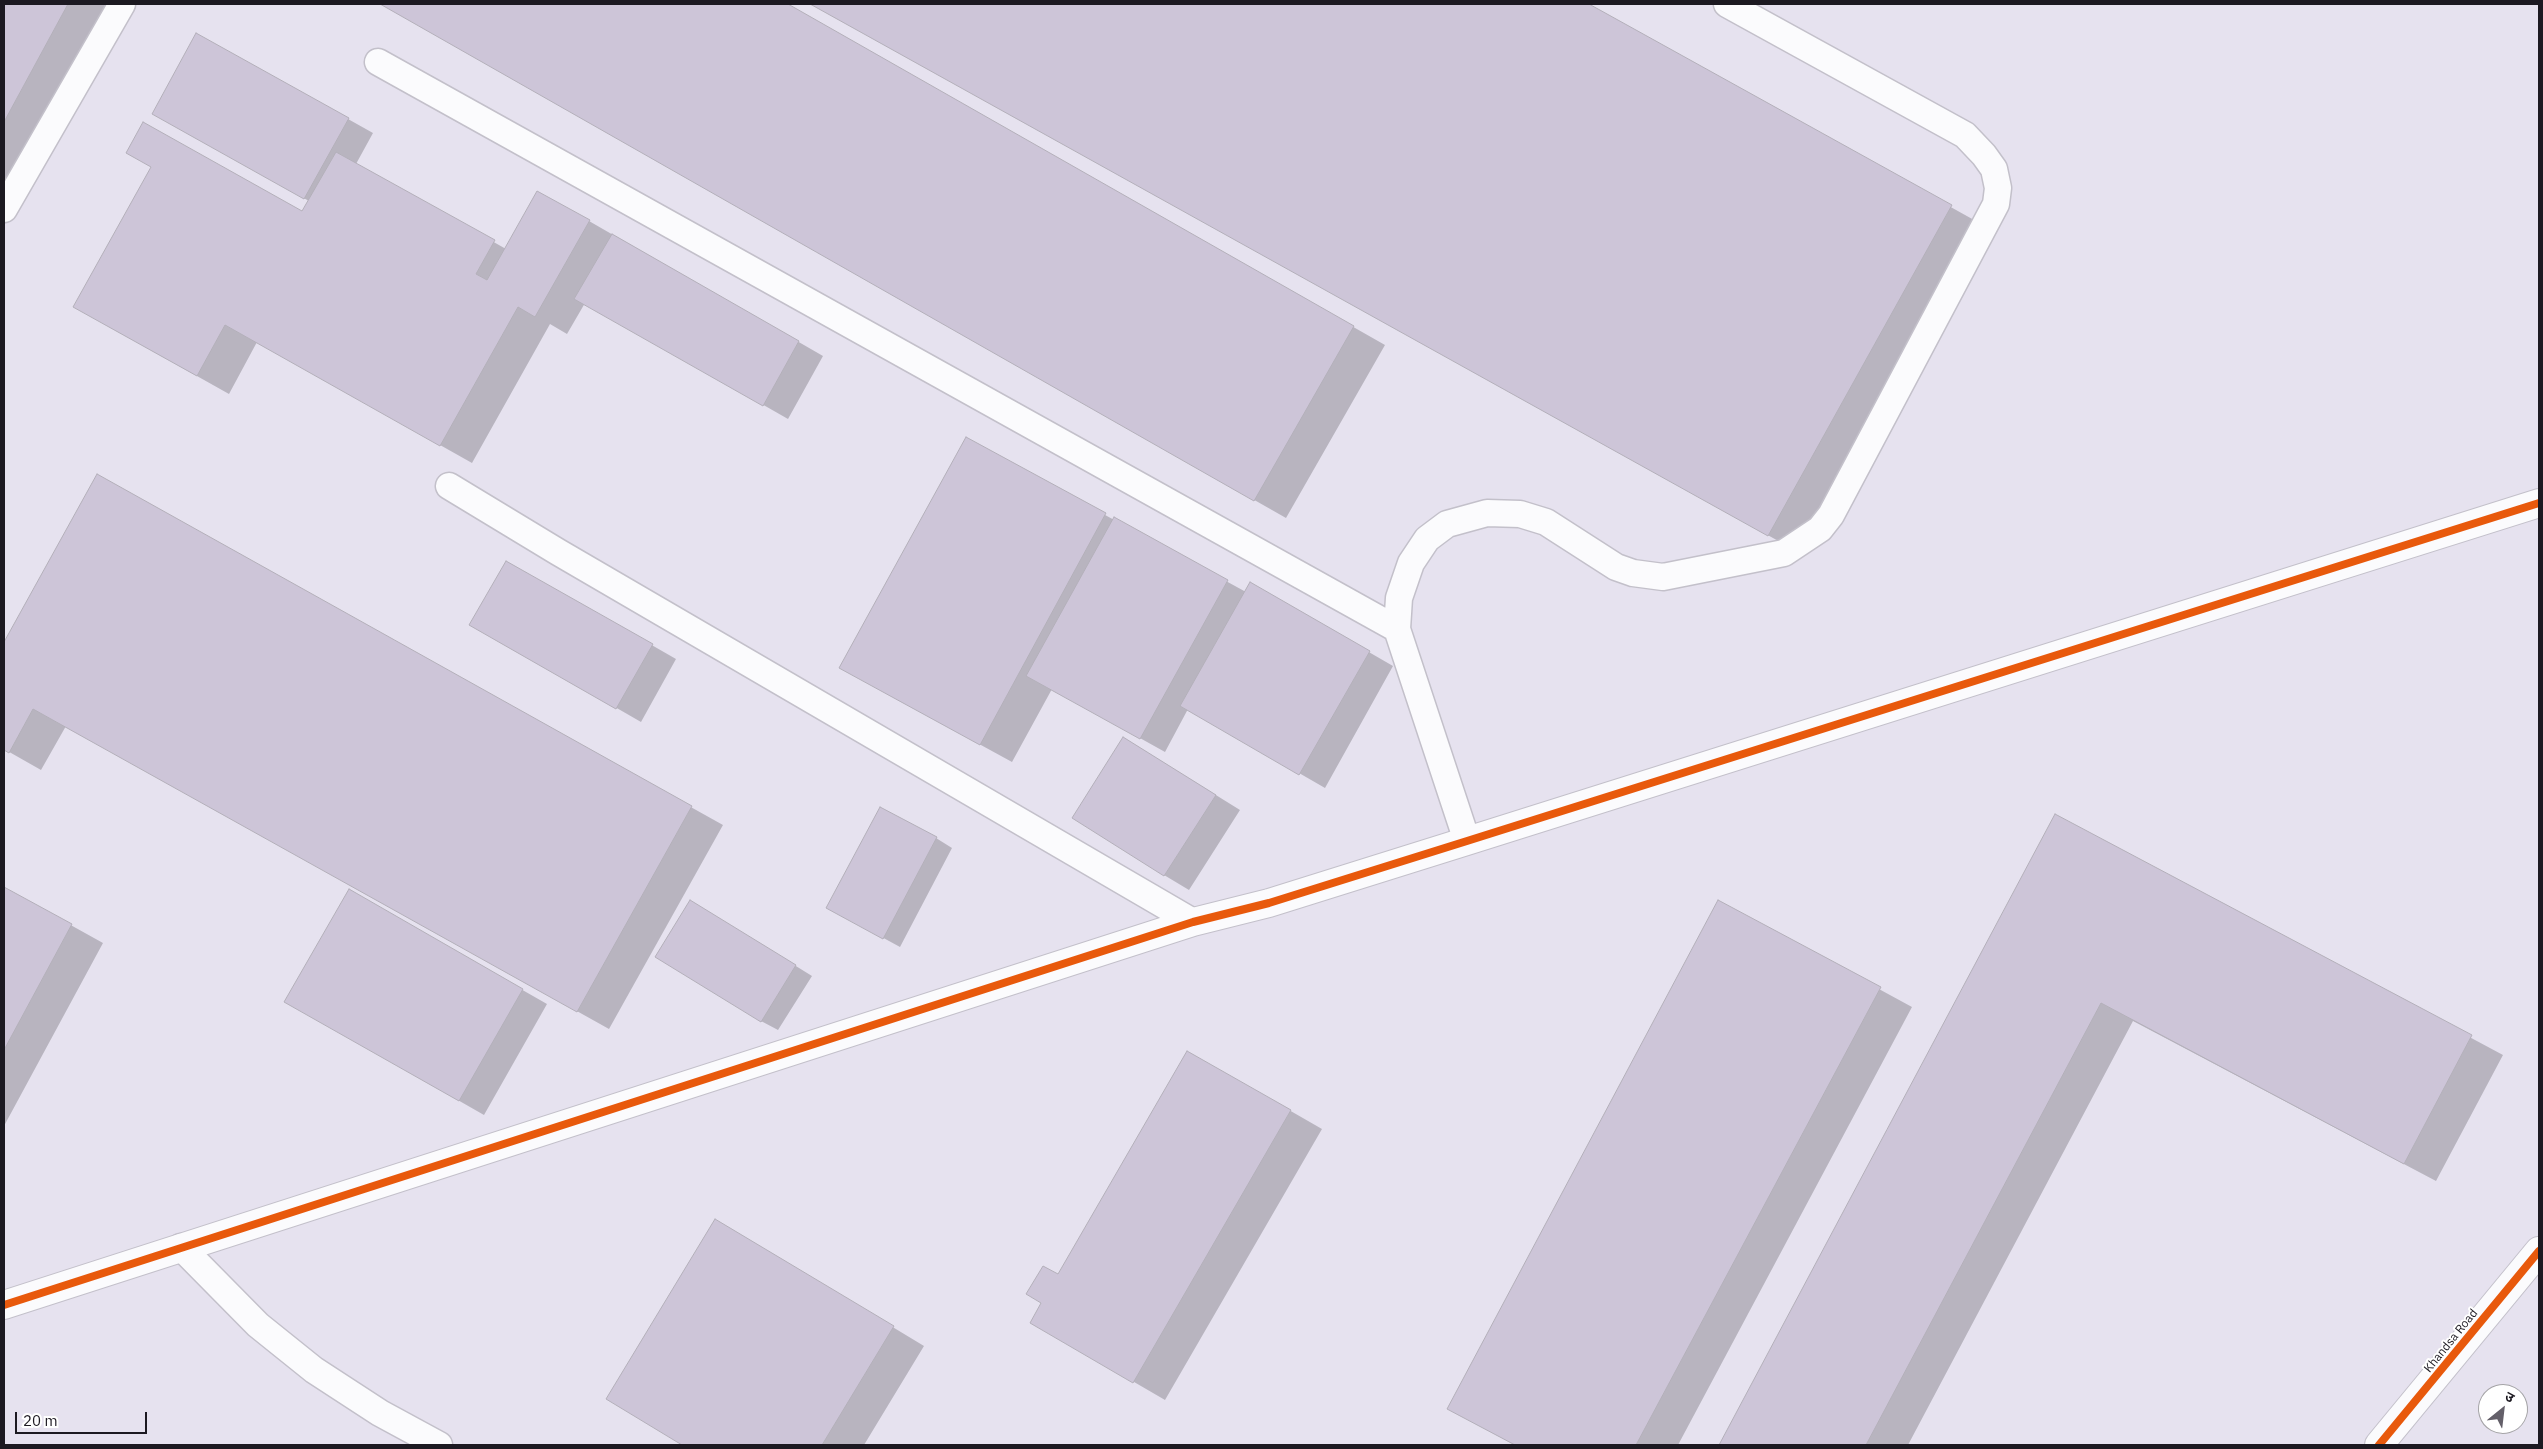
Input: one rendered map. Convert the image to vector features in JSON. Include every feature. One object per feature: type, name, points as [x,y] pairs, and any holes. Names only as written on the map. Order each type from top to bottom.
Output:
[{"type":"street","points":[[4,1305],[181,1246],[338,1198],[1193,922],[1268,903],[2539,503]]},
{"type":"street","name":"Khandsa Road","points":[[2380,1445],[2539,1251]]},
{"type":"lane","points":[[4,209],[122,4]]},
{"type":"lane","points":[[1467,841],[1397,629],[1399,598],[1411,563],[1427,539],[1447,524],[1487,513],[1520,514],[1546,522],[1616,567],[1634,573],[1663,577],[1784,554],[1820,529],[1831,515],[1996,204],[1998,188],[1994,169],[1965,135],[1726,4]]},
{"type":"lane","points":[[378,62],[1397,629]]},
{"type":"lane","points":[[449,486],[558,552],[1193,922]]},
{"type":"lane","points":[[181,1246],[258,1325],[298,1358],[352,1396],[439,1445]]},
{"type":"building","points":[[4,4],[68,4],[4,122]]},
{"type":"building","points":[[380,4],[788,4],[1354,326],[1254,501]]},
{"type":"building","points":[[810,4],[1589,4],[1952,205],[1768,536]]},
{"type":"building","points":[[196,33],[349,118],[304,199],[152,114]]},
{"type":"building","points":[[143,122],[302,211],[336,152],[495,240],[476,274],[487,280],[537,191],[590,220],[535,317],[518,307],[440,446],[225,325],[197,376],[73,307],[151,167],[126,153]]},
{"type":"building","points":[[612,234],[799,341],[763,406],[574,299]]},
{"type":"building","points":[[966,437],[1106,513],[980,745],[839,668]]},
{"type":"building","points":[[97,474],[692,806],[577,1012],[33,709],[9,753],[4,750],[4,642]]},
{"type":"building","points":[[1114,517],[1228,580],[1140,739],[1026,676]]},
{"type":"building","points":[[506,561],[653,644],[616,709],[469,625]]},
{"type":"building","points":[[1250,582],[1370,651],[1299,775],[1180,706]]},
{"type":"building","points":[[1123,737],[1216,795],[1164,876],[1072,818]]},
{"type":"building","points":[[880,807],[937,837],[883,939],[826,908]]},
{"type":"building","points":[[2055,814],[2472,1035],[2404,1164],[2101,1003],[1866,1445],[1719,1445]]},
{"type":"building","points":[[4,887],[72,924],[4,1050]]},
{"type":"building","points":[[349,889],[523,989],[459,1101],[284,1002]]},
{"type":"building","points":[[690,900],[796,965],[761,1022],[655,957]]},
{"type":"building","points":[[1718,900],[1881,987],[1636,1445],[1515,1445],[1447,1409]]},
{"type":"building","points":[[1187,1051],[1291,1110],[1133,1383],[1030,1323],[1041,1303],[1026,1294],[1043,1266],[1058,1274]]},
{"type":"building","points":[[715,1219],[894,1326],[822,1445],[682,1445],[606,1399]]},
{"type":"cycle path","points":[[4,1305],[1193,922],[1269,903],[2539,503]]},
{"type":"cycle path","points":[[2379,1445],[2539,1251]]}]
